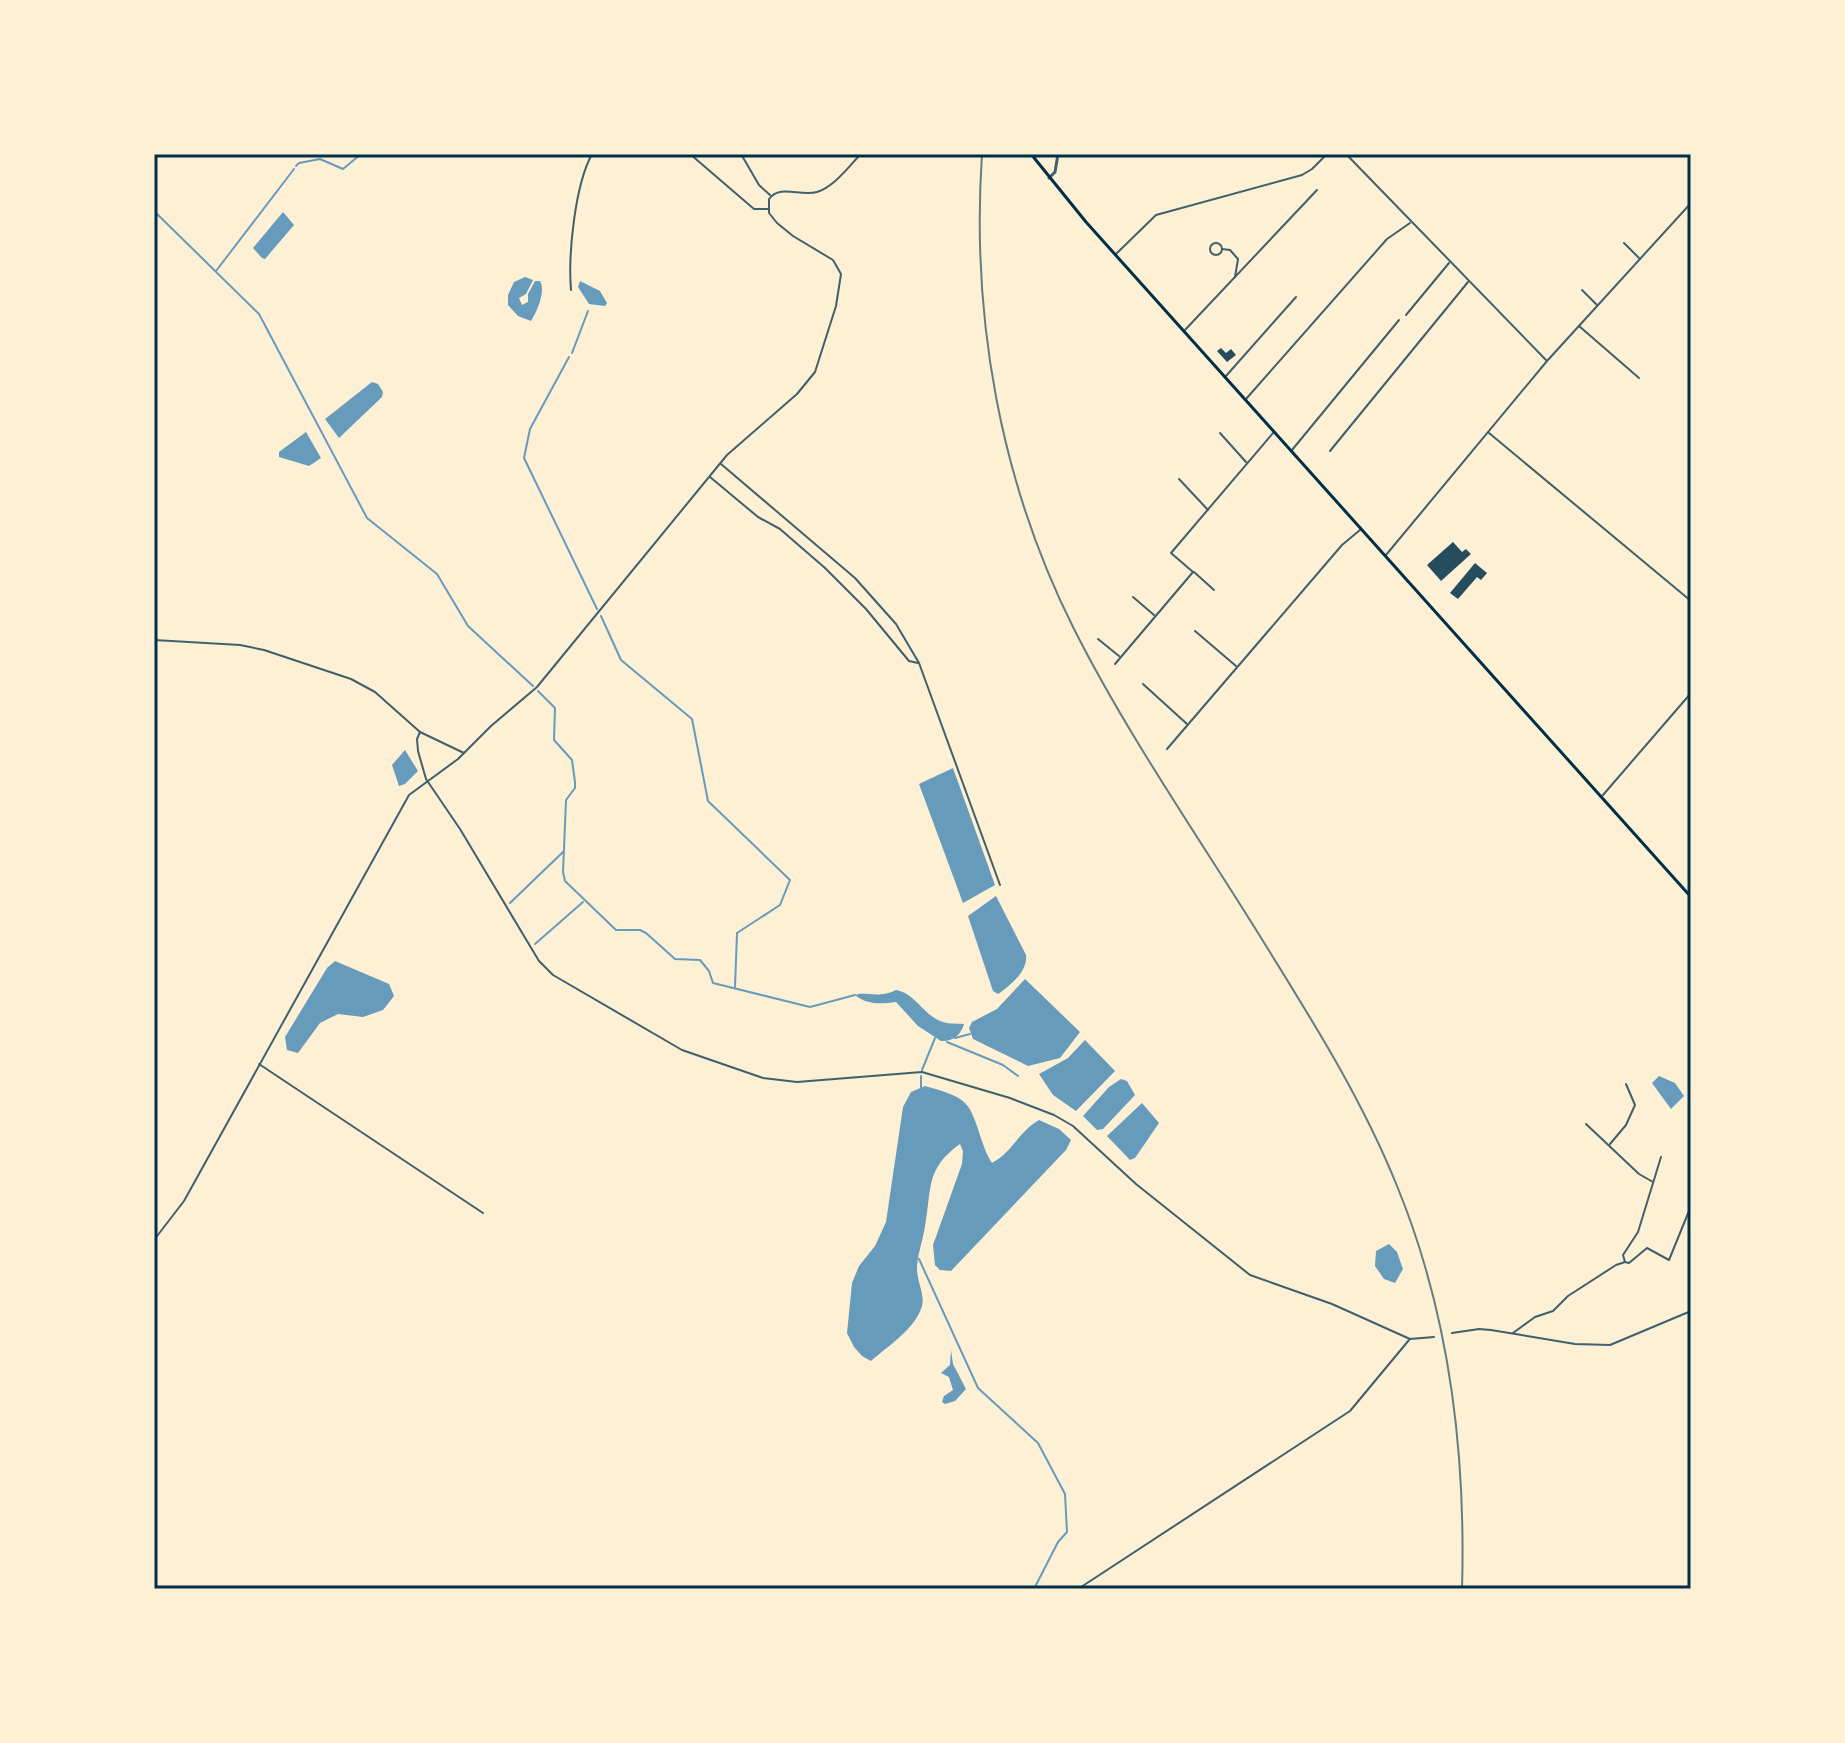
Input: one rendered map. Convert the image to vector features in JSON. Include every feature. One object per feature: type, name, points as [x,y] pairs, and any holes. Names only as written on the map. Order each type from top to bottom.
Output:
[{"type":"main road","points":[[1031,154],[1115,255],[1691,897]]},
{"type":"street","points":[[571,290],[571,244],[584,170],[592,154]]},
{"type":"street","points":[[690,154],[754,209],[768,208]]},
{"type":"street","points":[[741,154],[759,185],[771,196]]},
{"type":"street","points":[[154,1240],[184,1201],[409,795],[464,753],[537,687],[709,476],[734,448],[810,381],[823,354],[841,281],[836,263],[784,230],[773,219],[768,208],[771,196],[778,192],[818,192],[861,154]]},
{"type":"street","points":[[1049,178],[1055,172],[1058,154]]},
{"type":"street","points":[[1115,255],[1156,215],[1302,175],[1327,154]]},
{"type":"street","points":[[1346,154],[1547,361]]},
{"type":"street","points":[[1184,331],[1317,190]]},
{"type":"street","points":[[1386,556],[1547,361],[1691,203]]},
{"type":"street","points":[[1245,399],[1387,239],[1411,222]]},
{"type":"street","points":[[1624,243],[1640,259]]},
{"type":"street","points":[[1222,249],[1230,250],[1238,259],[1236,278]]},
{"type":"street","points":[[1406,315],[1449,263]]},
{"type":"street","points":[[1330,451],[1469,281]]},
{"type":"street","points":[[1582,290],[1597,305]]},
{"type":"street","points":[[1225,377],[1296,297]]},
{"type":"street","points":[[1291,451],[1399,320]]},
{"type":"street","points":[[1578,326],[1639,378]]},
{"type":"street","points":[[1214,590],[1171,553],[1274,432]]},
{"type":"street","points":[[1488,432],[1691,601]]},
{"type":"street","points":[[1220,433],[1247,463]]},
{"type":"street","points":[[720,464],[855,578],[896,624],[919,663],[1000,885]]},
{"type":"street","points":[[709,476],[758,517],[780,529],[825,568],[866,609],[909,661],[919,663]]},
{"type":"street","points":[[1179,479],[1208,510]]},
{"type":"street","points":[[1167,749],[1342,545],[1361,529]]},
{"type":"street","points":[[1115,664],[1193,572]]},
{"type":"street","points":[[1133,597],[1155,616]]},
{"type":"street","points":[[1195,631],[1237,667]]},
{"type":"street","points":[[1098,639],[1120,658]]},
{"type":"street","points":[[154,640],[240,645],[281,654],[368,687],[420,732],[464,753]]},
{"type":"street","points":[[1143,684],[1188,725]]},
{"type":"street","points":[[1600,797],[1691,693]]},
{"type":"street","points":[[420,732],[418,751],[426,779],[545,969],[670,1044],[780,1082],[922,1072],[1010,1098],[1073,1126],[1136,1184],[1250,1275],[1332,1304],[1410,1339],[1434,1337]]},
{"type":"street","points":[[258,1063],[483,1213]]},
{"type":"street","points":[[1609,1144],[1626,1125],[1633,1111],[1635,1101],[1626,1084]]},
{"type":"street","points":[[1586,1124],[1639,1174],[1654,1183]]},
{"type":"street","points":[[1625,1262],[1623,1255],[1638,1232],[1661,1157]]},
{"type":"street","points":[[1512,1333],[1535,1317],[1553,1311],[1568,1296],[1625,1262],[1629,1263],[1647,1248],[1669,1260],[1691,1206]]},
{"type":"street","points":[[1452,1333],[1479,1329],[1575,1344],[1610,1345],[1691,1311]]},
{"type":"street","points":[[1078,1589],[1350,1411],[1410,1339]]},
{"type":"water","points":[[283,212],[294,225],[265,259],[262,258],[253,248]]},
{"type":"water","points":[[525,277],[533,280],[526,294],[519,298],[522,305],[528,302],[528,294],[535,281],[540,281],[542,285],[540,301],[531,321],[518,316],[508,305],[508,295],[514,282]]},
{"type":"water","points":[[580,281],[600,291],[607,303],[605,306],[589,304],[578,287]]},
{"type":"water","points":[[372,382],[378,384],[383,392],[382,397],[339,438],[325,419]]},
{"type":"water","points":[[306,432],[321,458],[309,466],[279,457],[279,452]]},
{"type":"water","points":[[405,750],[418,771],[399,786],[392,765]]},
{"type":"water","points":[[953,768],[995,885],[963,903],[919,784]]},
{"type":"water","points":[[996,896],[1026,955],[1021,972],[998,994],[993,991],[968,916]]},
{"type":"water","points":[[335,961],[389,984],[394,996],[383,1010],[363,1017],[338,1014],[320,1023],[298,1053],[287,1050],[285,1037],[327,968]]},
{"type":"water","points":[[1025,979],[1080,1032],[1060,1058],[1028,1066],[973,1039],[969,1028],[972,1022],[997,1009]]},
{"type":"water","points":[[896,990],[908,995],[938,1020],[964,1024],[961,1031],[952,1039],[941,1041],[918,1026],[896,1002],[869,1002],[855,995],[884,994]]},
{"type":"water","points":[[1085,1040],[1115,1071],[1076,1111],[1053,1095],[1039,1074],[1068,1058]]},
{"type":"water","points":[[1659,1076],[1675,1083],[1684,1096],[1671,1109],[1652,1083]]},
{"type":"water","points":[[1121,1079],[1127,1081],[1135,1095],[1103,1129],[1097,1130],[1083,1116],[1109,1087]]},
{"type":"water","points":[[925,1086],[952,1095],[966,1104],[992,1163],[1039,1120],[1059,1129],[1071,1140],[1066,1150],[951,1271],[940,1270],[935,1265],[933,1245],[962,1164],[960,1144],[949,1153],[935,1171],[930,1190],[917,1264],[922,1297],[919,1314],[893,1343],[871,1361],[854,1347],[847,1333],[852,1283],[886,1222],[903,1107],[911,1092]]},
{"type":"water","points":[[1142,1103],[1159,1123],[1135,1158],[1130,1160],[1107,1136]]},
{"type":"water","points":[[1389,1244],[1397,1252],[1403,1269],[1395,1283],[1384,1279],[1375,1266],[1376,1251]]},
{"type":"water","points":[[951,1350],[953,1364],[966,1389],[955,1401],[945,1404],[942,1402],[944,1396],[953,1390],[949,1377],[941,1373],[950,1365]]},
{"type":"building","points":[[1221,348],[1226,353],[1231,349],[1236,355],[1227,362],[1217,351]]},
{"type":"building","points":[[1453,542],[1462,552],[1466,549],[1471,554],[1441,581],[1427,565]]},
{"type":"building","points":[[1475,563],[1487,573],[1481,580],[1477,577],[1458,599],[1450,593]]},
{"type":"waterway","points":[[296,166],[320,159],[343,169],[361,154]]},
{"type":"waterway","points":[[216,271],[294,169]]},
{"type":"waterway","points":[[154,211],[259,314],[367,518],[437,574],[468,626],[533,686]]},
{"type":"waterway","points":[[572,353],[588,311]]},
{"type":"waterway","points":[[569,357],[530,429],[524,458],[597,609]]},
{"type":"waterway","points":[[601,616],[621,660],[692,719],[708,801],[790,880],[780,905],[737,933],[735,987]]},
{"type":"waterway","points":[[538,691],[555,708],[554,740],[572,760],[575,788],[566,800],[565,881],[616,930],[640,930],[675,959],[700,960],[709,971],[713,983],[810,1007],[855,995]]},
{"type":"waterway","points":[[510,903],[563,852]]},
{"type":"waterway","points":[[535,944],[583,902]]},
{"type":"waterway","points":[[955,1038],[970,1034]]},
{"type":"waterway","points":[[922,1070],[935,1038]]},
{"type":"waterway","points":[[947,1042],[1003,1065],[1018,1076]]},
{"type":"waterway","points":[[921,1076],[921,1088]]},
{"type":"waterway","points":[[919,1259],[978,1388],[1038,1443],[1065,1494],[1067,1532],[1058,1542],[1034,1589]]},
{"type":"railway","points":[[982,154],[981,276],[987,337],[1009,457],[1027,516],[1048,573],[1095,669],[1318,1030],[1368,1122],[1397,1186],[1430,1284],[1451,1384],[1461,1486],[1462,1589]]}]
